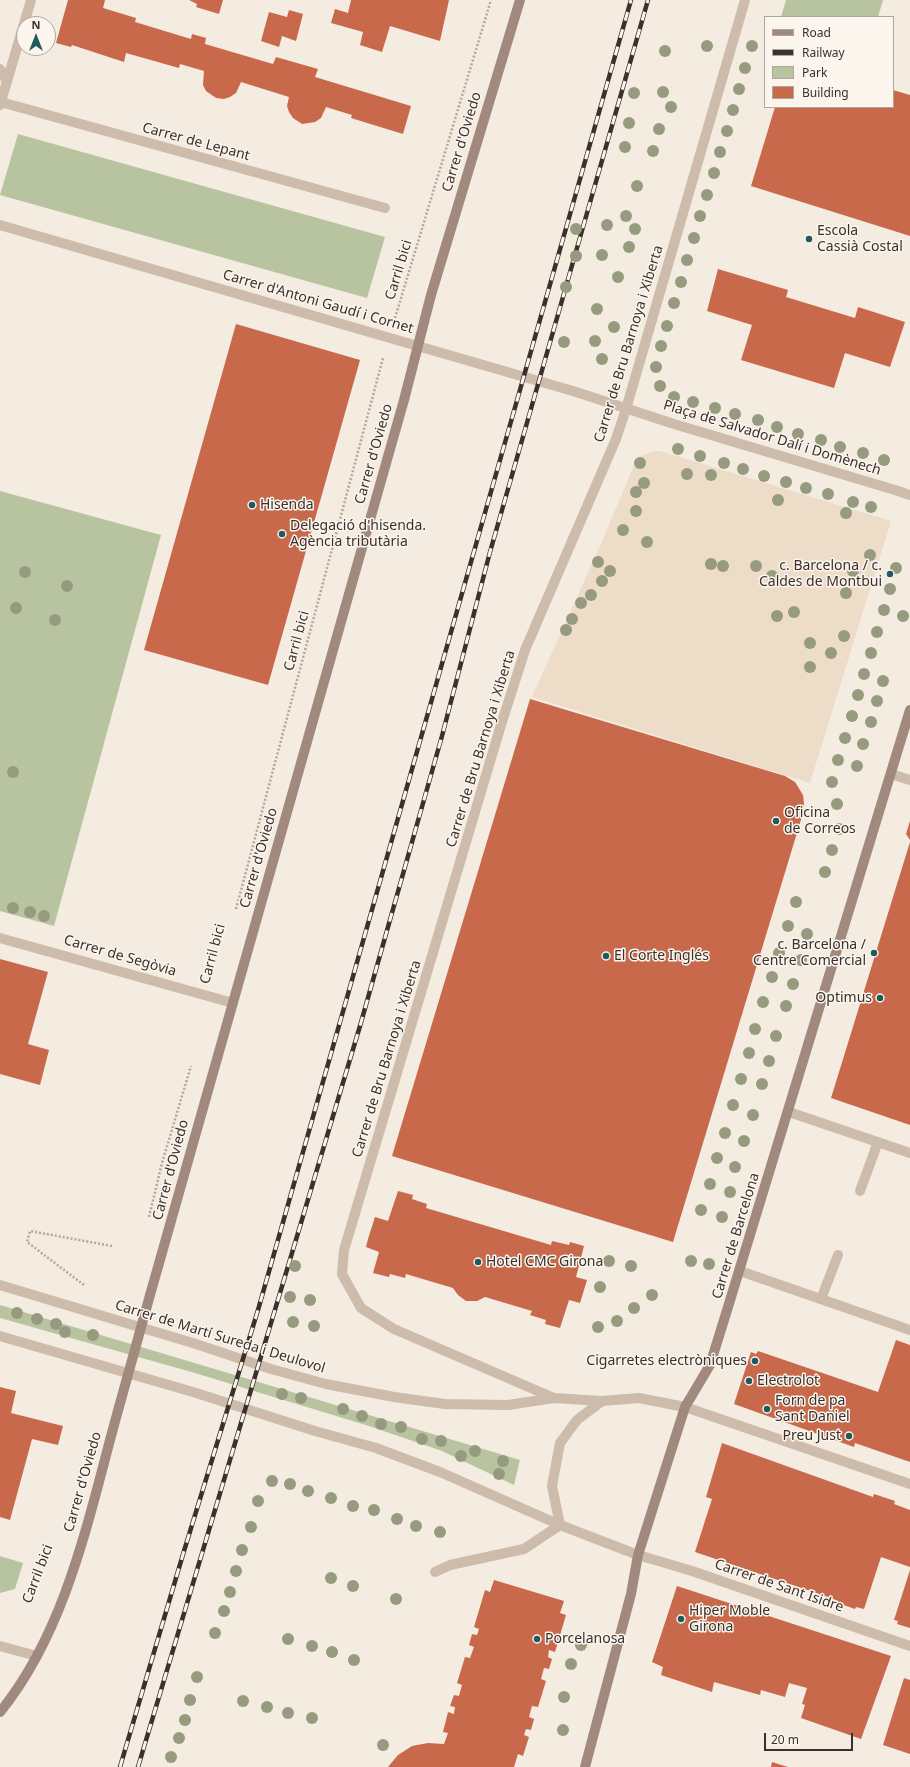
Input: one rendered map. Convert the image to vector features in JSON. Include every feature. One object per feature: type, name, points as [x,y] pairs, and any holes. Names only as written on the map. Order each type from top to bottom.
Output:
[{"type":"street","points":[[0,104],[31,0]]},
{"type":"street","name":"Carrer d'Oviedo","points":[[0,1712],[13,1696],[37,1656],[56,1618],[69,1583],[418,346],[433,287],[520,0]]},
{"type":"street","name":"Carrer de Bru Barnoya i Xiberta","points":[[554,1398],[387,1325],[361,1308],[342,1274],[344,1250],[501,725],[523,658],[616,439],[626,409],[745,0]]},
{"type":"street","points":[[0,69],[7,82]]},
{"type":"street","name":"Carrer de Lepant","points":[[0,104],[385,208]]},
{"type":"street","name":"Carrer d'Antoni Gaudí i Cornet","points":[[0,225],[573,391],[626,409]]},
{"type":"street","name":"Plaça de Salvador Dalí i Domènech","points":[[626,409],[910,495]]},
{"type":"street","name":"Carrer de Barcelona","points":[[585,1767],[631,1594],[638,1555],[685,1407],[710,1365],[789,1112],[910,710]]},
{"type":"street","points":[[891,774],[910,780]]},
{"type":"street","name":"Carrer de Segòvia","points":[[0,938],[233,1003]]},
{"type":"street","points":[[789,1112],[910,1153]]},
{"type":"street","points":[[860,1191],[878,1142]]},
{"type":"street","points":[[821,1299],[838,1255]]},
{"type":"street","points":[[740,1271],[910,1330]]},
{"type":"street","name":"Carrer de Martí Sureda i Deulovol","points":[[0,1285],[196,1344],[271,1369],[341,1387],[394,1397],[445,1404],[508,1405],[554,1398],[602,1401],[639,1398],[685,1407],[910,1484]]},
{"type":"street","points":[[0,1336],[193,1392],[315,1431],[376,1448],[440,1472],[560,1525],[638,1555]]},
{"type":"street","points":[[560,1525],[552,1486],[560,1443],[577,1420],[602,1401]]},
{"type":"street","points":[[435,1572],[450,1565],[524,1549],[560,1525]]},
{"type":"street","name":"Carrer de Sant Isidre","points":[[638,1555],[692,1571],[910,1646]]},
{"type":"street","points":[[0,1646],[37,1656]]},
{"type":"path","name":"Carril bici","points":[[235,913],[389,338],[491,0]]},
{"type":"path","points":[[147,1222],[162,1163],[192,1065]]},
{"type":"path","points":[[84,1285],[27,1242],[30,1231],[112,1246]]},
{"type":"green space","points":[[786,0],[883,0],[878,16],[781,16]]},
{"type":"green space","points":[[18,134],[385,237],[367,298],[0,195]]},
{"type":"green space","points":[[0,491],[161,535],[54,926],[0,911]]},
{"type":"green space","points":[[0,1305],[520,1460],[514,1485],[442,1451],[369,1426],[195,1373],[0,1318]]},
{"type":"green space","points":[[0,1556],[23,1563],[15,1589],[0,1593]]},
{"type":"shaded area","points":[[653,451],[660,451],[891,521],[810,783],[532,697],[601,544],[637,458]]},
{"type":"building","points":[[68,0],[105,0],[103,8],[136,18],[135,22],[191,39],[192,34],[206,38],[205,44],[273,64],[276,57],[318,69],[315,77],[411,106],[403,134],[351,118],[352,115],[326,107],[321,118],[315,122],[302,124],[293,118],[289,112],[287,106],[289,97],[241,82],[236,93],[230,97],[224,99],[216,98],[206,91],[203,85],[204,71],[180,64],[179,68],[126,53],[124,62],[72,45],[71,47],[56,43]]},
{"type":"building","points":[[189,0],[223,0],[219,14],[196,7],[197,4]]},
{"type":"building","points":[[351,0],[449,0],[440,41],[390,26],[382,52],[360,45],[363,32],[331,23],[335,9],[348,13]]},
{"type":"building","points":[[289,10],[303,14],[296,41],[282,36],[279,47],[261,41],[269,12],[287,17]]},
{"type":"building","points":[[894,90],[910,95],[910,236],[751,186],[775,108],[894,108]]},
{"type":"building","points":[[718,269],[788,290],[786,297],[855,318],[858,307],[905,322],[890,367],[845,353],[834,388],[741,360],[752,325],[707,311]]},
{"type":"building","name":"Hisenda","points":[[236,324],[360,360],[268,685],[144,650]]},
{"type":"building","name":"El Corte Inglés","points":[[530,699],[785,776],[795,782],[803,795],[803,813],[673,1242],[392,1156]]},
{"type":"building","points":[[910,821],[910,840],[906,834]]},
{"type":"building","points":[[910,842],[910,1125],[831,1098]]},
{"type":"building","points":[[0,959],[48,972],[28,1044],[49,1050],[40,1085],[0,1074]]},
{"type":"building","name":"Hotel CMC Girona","points":[[398,1191],[413,1195],[412,1199],[427,1204],[426,1208],[551,1245],[552,1241],[569,1245],[570,1242],[584,1246],[576,1277],[587,1280],[580,1303],[569,1300],[560,1328],[545,1324],[546,1320],[530,1315],[532,1311],[485,1297],[477,1301],[466,1301],[458,1295],[453,1288],[406,1274],[405,1278],[390,1274],[389,1277],[373,1273],[379,1252],[366,1247],[368,1239],[375,1217],[388,1221]]},
{"type":"building","points":[[896,1340],[910,1345],[910,1462],[855,1443],[854,1447],[734,1404],[751,1352],[756,1354],[758,1351],[878,1392]]},
{"type":"building","points":[[0,1387],[16,1391],[11,1413],[63,1426],[58,1445],[32,1439],[10,1520],[0,1517]]},
{"type":"building","points":[[722,1443],[873,1497],[874,1494],[895,1501],[894,1504],[910,1510],[910,1567],[881,1557],[864,1609],[856,1607],[855,1609],[838,1603],[838,1601],[831,1598],[695,1552],[712,1499],[706,1497]]},
{"type":"building","points":[[910,1570],[910,1628],[897,1624],[898,1621],[894,1620]]},
{"type":"building","points":[[494,1580],[564,1601],[560,1613],[566,1615],[555,1652],[549,1650],[548,1657],[552,1659],[549,1669],[544,1668],[541,1679],[546,1681],[538,1707],[532,1706],[529,1717],[534,1719],[531,1730],[526,1729],[524,1735],[529,1737],[523,1756],[518,1754],[514,1767],[388,1767],[398,1755],[412,1746],[428,1743],[444,1744],[448,1733],[443,1732],[448,1712],[454,1714],[455,1707],[450,1706],[454,1695],[459,1696],[462,1685],[457,1683],[465,1657],[470,1658],[474,1647],[469,1645],[472,1634],[477,1635],[479,1629],[474,1627],[485,1590],[490,1592]]},
{"type":"building","points":[[677,1586],[891,1656],[861,1739],[801,1718],[805,1705],[802,1704],[807,1688],[789,1683],[785,1697],[761,1690],[760,1695],[714,1682],[712,1692],[661,1675],[663,1667],[652,1662]]},
{"type":"building","points":[[904,1678],[910,1680],[910,1754],[883,1745]]},
{"type":"building","points":[[772,1762],[788,1767],[771,1767]]},
{"type":"railway","points":[[120,1767],[258,1310],[631,0]]},
{"type":"railway","points":[[138,1767],[360,1026],[442,736],[490,552],[648,0]]},
{"type":"place","name":"Escola Cassià Costal","points":[[809,239]]},
{"type":"place","name":"Hisenda","points":[[252,505]]},
{"type":"place","name":"Delegació d'hisenda. Agència tributària","points":[[282,534]]},
{"type":"place","name":"c. Barcelona / c. Caldes de Montbui","points":[[890,574]]},
{"type":"place","name":"Oficina de Correos","points":[[776,821]]},
{"type":"place","name":"c. Barcelona / Centre Comercial","points":[[874,953]]},
{"type":"place","name":"El Corte Inglés","points":[[606,956]]},
{"type":"place","name":"Optimus","points":[[880,998]]},
{"type":"place","name":"Hotel CMC Girona","points":[[478,1262]]},
{"type":"place","name":"Cigarretes electròniques","points":[[755,1361]]},
{"type":"place","name":"Electrolot","points":[[749,1381]]},
{"type":"place","name":"Forn de pa Sant Daniel","points":[[767,1409]]},
{"type":"place","name":"Preu Just","points":[[849,1436]]},
{"type":"place","name":"Hiper Moble Girona","points":[[681,1619]]},
{"type":"place","name":"Porcelanosa","points":[[537,1639]]}]
